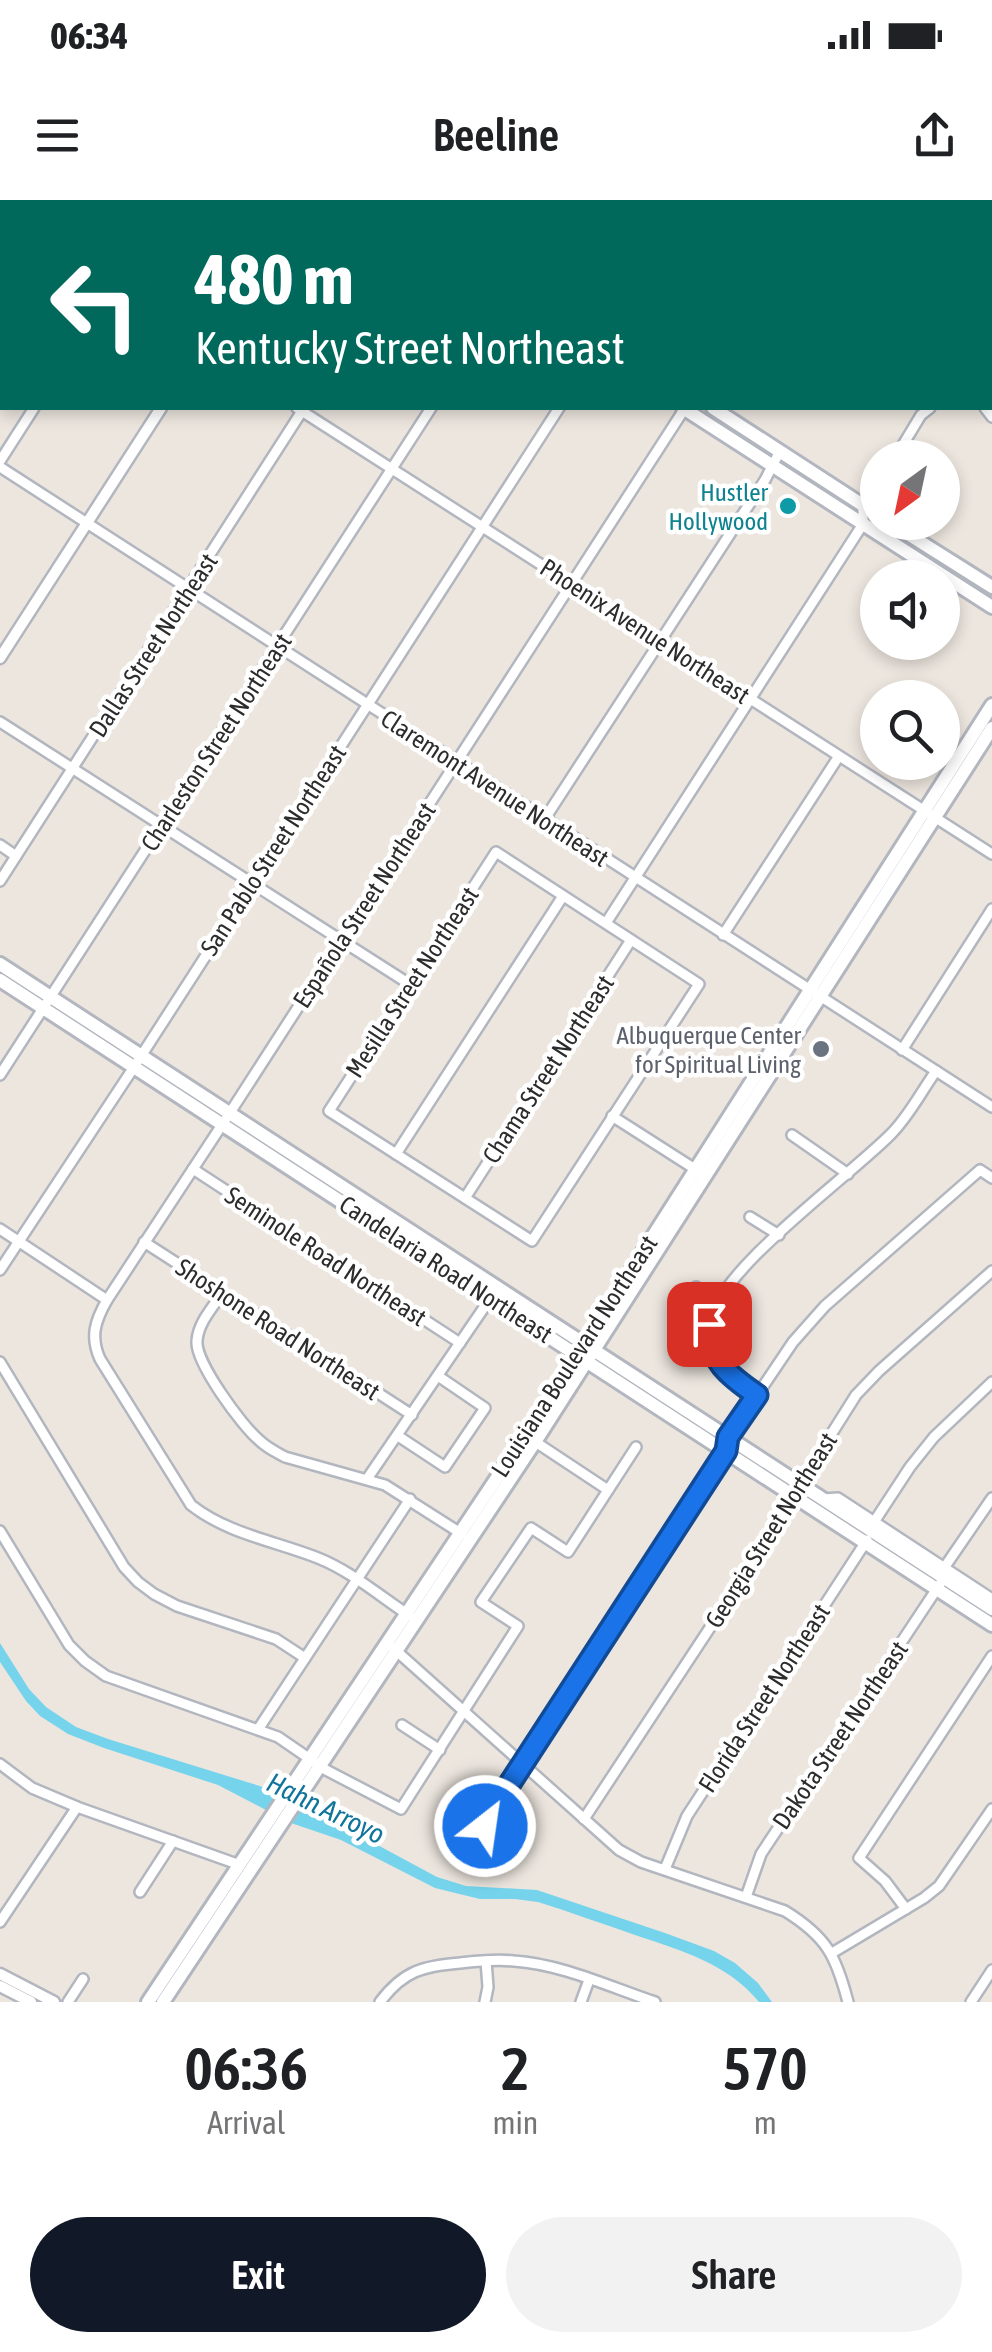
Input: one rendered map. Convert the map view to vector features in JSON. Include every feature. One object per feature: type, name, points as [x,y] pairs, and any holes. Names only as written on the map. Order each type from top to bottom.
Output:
[{"type":"main road","points":[[687,410],[819,495],[860,514]]},
{"type":"main road","points":[[716,410],[860,503]]},
{"type":"main road","points":[[819,495],[850,507],[860,506]]},
{"type":"main road","points":[[895,540],[920,560]]},
{"type":"main road","points":[[917,540],[948,560]]},
{"type":"main road","points":[[912,555],[922,554],[933,560]]},
{"type":"main road","points":[[960,567],[992,588]]},
{"type":"main road","points":[[960,578],[992,588]]},
{"type":"main road","points":[[960,586],[992,607]]},
{"type":"main road","name":"Louisiana Boulevard Northeast","points":[[930,814],[992,706]]},
{"type":"main road","name":"Louisiana Boulevard Northeast","points":[[148,2002],[185,1958],[530,1438],[930,814],[992,728]]},
{"type":"main road","name":"Candelaria Road Northeast","points":[[0,964],[48,1003],[798,1490],[871,1532]]},
{"type":"main road","name":"Candelaria Road Northeast","points":[[0,980],[48,1003]]},
{"type":"main road","name":"Candelaria Road Northeast","points":[[798,1490],[824,1499],[992,1609]]},
{"type":"main road","name":"Candelaria Road Northeast","points":[[942,1578],[992,1625]]},
{"type":"main road","name":"Louisiana Boulevard Northeast","points":[[163,2002],[185,1958]]},
{"type":"street","points":[[0,464],[33,410]]},
{"type":"street","points":[[0,658],[160,410]]},
{"type":"street","name":"Dallas Street Northeast","points":[[0,881],[301,410]]},
{"type":"street","name":"Phoenix Avenue Northeast","points":[[304,410],[992,854]]},
{"type":"street","name":"Charleston Street Northeast","points":[[0,1075],[430,410]]},
{"type":"street","name":"San Pablo Street Northeast","points":[[0,1270],[558,410]]},
{"type":"street","name":"Española Street Northeast","points":[[411,1617],[319,1558],[226,1528],[191,1505],[94,1346],[94,1332],[106,1300],[683,410]]},
{"type":"street","points":[[906,440],[926,411]]},
{"type":"street","points":[[544,820],[780,451]]},
{"type":"street","name":"Claremont Avenue Northeast","points":[[0,464],[366,706],[991,1104]]},
{"type":"street","points":[[606,923],[750,699],[861,540]]},
{"type":"street","points":[[0,722],[411,985]]},
{"type":"street","points":[[724,935],[840,756]]},
{"type":"street","points":[[0,845],[16,856]]},
{"type":"street","name":"Mesilla Street Northeast","points":[[396,1154],[329,1111],[496,852],[563,896]]},
{"type":"street","points":[[563,896],[606,923],[699,984],[532,1241],[396,1154],[563,896]]},
{"type":"street","points":[[902,1050],[992,909]]},
{"type":"street","name":"Chama Street Northeast","points":[[465,1198],[632,940]]},
{"type":"street","points":[[0,1048],[12,1057]]},
{"type":"street","points":[[757,1395],[728,1375],[714,1356],[709,1324],[718,1301],[743,1267],[895,1130],[936,1071]]},
{"type":"street","points":[[612,1116],[699,1172]]},
{"type":"street","points":[[792,1135],[848,1174]]},
{"type":"street","name":"Seminole Road Northeast","points":[[193,1169],[460,1343]]},
{"type":"street","points":[[485,1826],[793,1342],[825,1306],[980,1170],[992,1178]]},
{"type":"street","points":[[750,1216],[778,1235]]},
{"type":"street","points":[[0,1230],[106,1300]]},
{"type":"street","name":"Shoshone Road Northeast","points":[[144,1242],[412,1415]]},
{"type":"street","name":"Georgia Street Northeast","points":[[584,1819],[856,1395],[992,1271]]},
{"type":"street","points":[[696,1287],[718,1301]]},
{"type":"street","points":[[222,1292],[199,1328],[196,1352],[234,1414],[250,1432],[286,1457],[385,1484],[465,1536]]},
{"type":"street","points":[[367,1480],[494,1293]]},
{"type":"street","points":[[0,1362],[124,1566],[138,1582],[177,1606],[276,1640],[305,1658]]},
{"type":"street","points":[[398,1436],[445,1467],[486,1408],[438,1376]]},
{"type":"street","name":"Florida Street Northeast","points":[[664,1870],[687,1816],[910,1467],[934,1437],[992,1382]]},
{"type":"street","points":[[530,1438],[608,1490]]},
{"type":"street","points":[[0,1531],[69,1645],[106,1676],[259,1728],[401,1809],[518,1626],[482,1602],[491,1588],[531,1528],[568,1552],[636,1448]]},
{"type":"street","name":"Dakota Street Northeast","points":[[746,1897],[761,1854],[992,1498]]},
{"type":"street","points":[[259,1728],[410,1499]]},
{"type":"street","points":[[942,1578],[992,1600]]},
{"type":"street","points":[[392,1646],[619,1850],[634,1859],[785,1911],[801,1921],[832,1953],[848,2002]]},
{"type":"street","points":[[906,1909],[885,1880],[859,1858],[992,1656]]},
{"type":"street","points":[[402,1724],[440,1750]]},
{"type":"street","points":[[0,1764],[32,1788],[77,1807],[245,1867]]},
{"type":"street","points":[[0,1922],[77,1807]]},
{"type":"street","points":[[832,1953],[939,1886],[992,1809]]},
{"type":"street","points":[[140,1892],[173,1841]]},
{"type":"street","points":[[486,1961],[486,2002]]},
{"type":"street","points":[[380,2002],[407,1974],[432,1966],[514,1961],[542,1965],[654,2002]]},
{"type":"street","points":[[971,2002],[992,1970]]},
{"type":"street","points":[[0,1974],[54,2002]]},
{"type":"street","points":[[68,2002],[83,1979]]},
{"type":"street","points":[[581,2002],[589,1980]]},
{"type":"street","points":[[0,1986],[32,2002]]},
{"type":"water","points":[[0,1643],[29,1689],[46,1707],[76,1727],[279,1792],[437,1877],[466,1886],[537,1890],[714,1951],[758,1983],[772,2002],[759,2002],[733,1977],[686,1953],[538,1902],[480,1899],[435,1888],[341,1840],[291,1823],[218,1785],[68,1734],[40,1716],[26,1701],[0,1662]]},
{"type":"place","name":"Hustler Hollywood","points":[[788,506]]},
{"type":"place","name":"Albuquerque Center for Spiritual Living","points":[[821,1049]]},
{"type":"route","points":[[485,1826],[726,1451],[728,1437],[757,1395],[720,1366],[711,1348],[709,1324]]},
{"type":"water label","name":"Hahn Arroyo","points":[[326,1808]]}]
